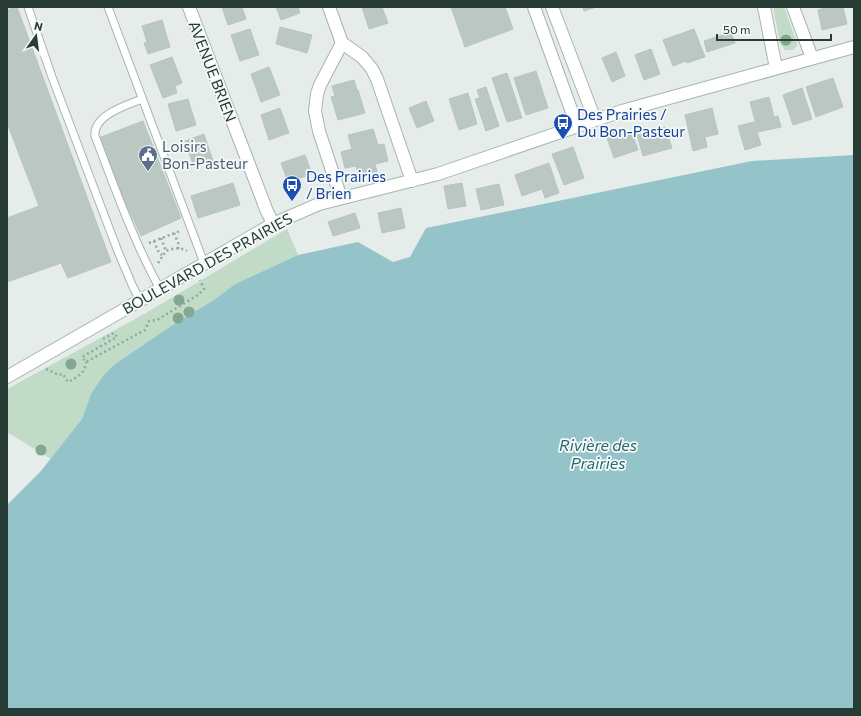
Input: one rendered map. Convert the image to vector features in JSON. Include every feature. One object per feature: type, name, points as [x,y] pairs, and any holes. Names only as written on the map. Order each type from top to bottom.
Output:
[{"type":"street","name":"AVENUE BRIEN","points":[[189,7],[273,224]]},
{"type":"street","points":[[329,7],[342,43],[362,57],[375,74],[412,181]]},
{"type":"street","points":[[764,7],[776,68]]},
{"type":"street","points":[[794,7],[812,58]]},
{"type":"street","points":[[544,10],[594,120]]},
{"type":"street","points":[[544,10],[577,126]]},
{"type":"street","points":[[341,198],[319,131],[315,111],[316,98],[320,85],[342,43]]},
{"type":"street","name":"BOULEVARD DES PRAIRIES","points":[[7,376],[273,224],[304,210],[341,198],[412,181],[468,164],[594,120],[664,99],[854,47]]},
{"type":"lane","points":[[28,7],[52,77],[117,249],[140,300]]},
{"type":"lane","points":[[108,7],[204,263]]},
{"type":"lane","points":[[142,98],[110,113],[96,127],[95,136],[132,234],[160,289]]},
{"type":"path","points":[[145,244],[183,230]]},
{"type":"path","points":[[174,233],[179,245],[178,249]]},
{"type":"path","points":[[161,238],[166,251]]},
{"type":"path","points":[[154,241],[159,253],[162,255]]},
{"type":"path","points":[[158,267],[162,255],[166,251],[178,249],[188,252]]},
{"type":"path","points":[[48,370],[59,375],[63,374],[68,382],[81,375],[86,362],[145,330],[149,321],[157,320],[198,296],[204,290],[199,279]]},
{"type":"path","points":[[86,362],[82,357],[117,338],[114,333],[102,340]]},
{"type":"green space","points":[[773,7],[784,7],[797,43],[797,46],[793,50],[785,50],[780,43]]},
{"type":"green space","points":[[287,229],[298,255],[235,284],[214,300],[177,322],[115,364],[91,394],[82,419],[51,459],[7,432],[7,389],[146,313]]},
{"type":"water","name":"Rivière des Prairies","points":[[854,155],[854,709],[7,709],[7,505],[41,471],[82,419],[91,394],[103,376],[115,364],[177,322],[214,300],[235,284],[298,255],[358,242],[393,262],[410,257],[426,228],[752,161]]},
{"type":"building","points":[[17,7],[111,262],[68,278],[61,263],[7,282],[7,218],[39,206],[7,123],[7,10]]},
{"type":"building","points":[[222,7],[242,7],[246,19],[228,25]]},
{"type":"building","points":[[276,7],[298,7],[300,13],[281,20]]},
{"type":"building","points":[[362,7],[382,7],[388,23],[369,29]]},
{"type":"building","points":[[451,7],[505,7],[513,29],[465,47]]},
{"type":"building","points":[[583,7],[596,7],[584,11]]},
{"type":"building","points":[[829,7],[843,7],[847,24],[822,30],[818,10]]},
{"type":"building","points":[[162,20],[170,47],[148,54],[144,43],[147,42],[142,26]]},
{"type":"building","points":[[280,27],[312,35],[307,53],[276,44]]},
{"type":"building","points":[[250,29],[259,55],[240,61],[231,35]]},
{"type":"building","points":[[694,29],[705,57],[687,63],[686,61],[673,66],[663,40]]},
{"type":"building","points":[[731,32],[735,43],[707,52],[704,41]]},
{"type":"building","points":[[651,49],[660,74],[644,80],[635,55]]},
{"type":"building","points":[[616,52],[625,76],[612,82],[602,58]]},
{"type":"building","points":[[172,57],[182,83],[175,86],[177,93],[163,98],[150,65]]},
{"type":"building","points":[[269,67],[280,95],[261,102],[251,74]]},
{"type":"building","points":[[536,71],[548,108],[526,115],[514,78]]},
{"type":"building","points":[[507,73],[522,118],[507,122],[492,78]]},
{"type":"building","points":[[833,78],[843,107],[816,117],[806,87]]},
{"type":"building","points":[[354,80],[365,113],[338,120],[331,97],[335,96],[332,86]]},
{"type":"building","points":[[486,87],[499,126],[486,131],[475,99],[480,98],[477,90]]},
{"type":"building","points":[[802,88],[812,119],[793,125],[783,95]]},
{"type":"building","points":[[468,93],[477,124],[459,130],[449,99]]},
{"type":"building","points":[[769,97],[774,117],[778,116],[781,127],[758,132],[750,102]]},
{"type":"building","points":[[188,99],[196,125],[176,131],[168,104]]},
{"type":"building","points":[[426,101],[434,121],[417,128],[409,108]]},
{"type":"building","points":[[280,108],[289,133],[269,140],[261,115]]},
{"type":"building","points":[[712,108],[718,134],[705,137],[707,147],[693,151],[685,115]]},
{"type":"building","points":[[143,121],[181,218],[141,236],[96,139]]},
{"type":"building","points":[[754,122],[761,145],[745,150],[738,126]]},
{"type":"building","points":[[665,127],[672,148],[643,156],[637,135]]},
{"type":"building","points":[[373,129],[378,145],[384,144],[388,161],[375,164],[377,172],[359,177],[356,166],[345,168],[341,152],[352,149],[348,135]]},
{"type":"building","points":[[624,129],[626,135],[632,133],[638,150],[614,158],[606,135]]},
{"type":"building","points":[[204,134],[213,161],[194,167],[185,141]]},
{"type":"building","points":[[573,147],[584,178],[564,185],[552,154]]},
{"type":"building","points":[[305,155],[312,174],[288,182],[281,163]]},
{"type":"building","points":[[549,163],[559,193],[545,198],[542,189],[522,196],[515,175]]},
{"type":"building","points":[[233,183],[240,205],[198,218],[191,196]]},
{"type":"building","points":[[462,183],[466,206],[448,209],[444,186]]},
{"type":"building","points":[[499,184],[504,205],[481,210],[476,189]]},
{"type":"building","points":[[401,208],[405,228],[382,233],[378,213]]},
{"type":"building","points":[[355,213],[360,228],[333,236],[328,222]]},
{"type":"place","name":"Des Prairies / Du Bon-Pasteur","points":[[563,140]]},
{"type":"place","name":"Loisirs Bon-Pasteur","points":[[148,172]]},
{"type":"place","name":"Des Prairies / Brien","points":[[292,202]]}]
